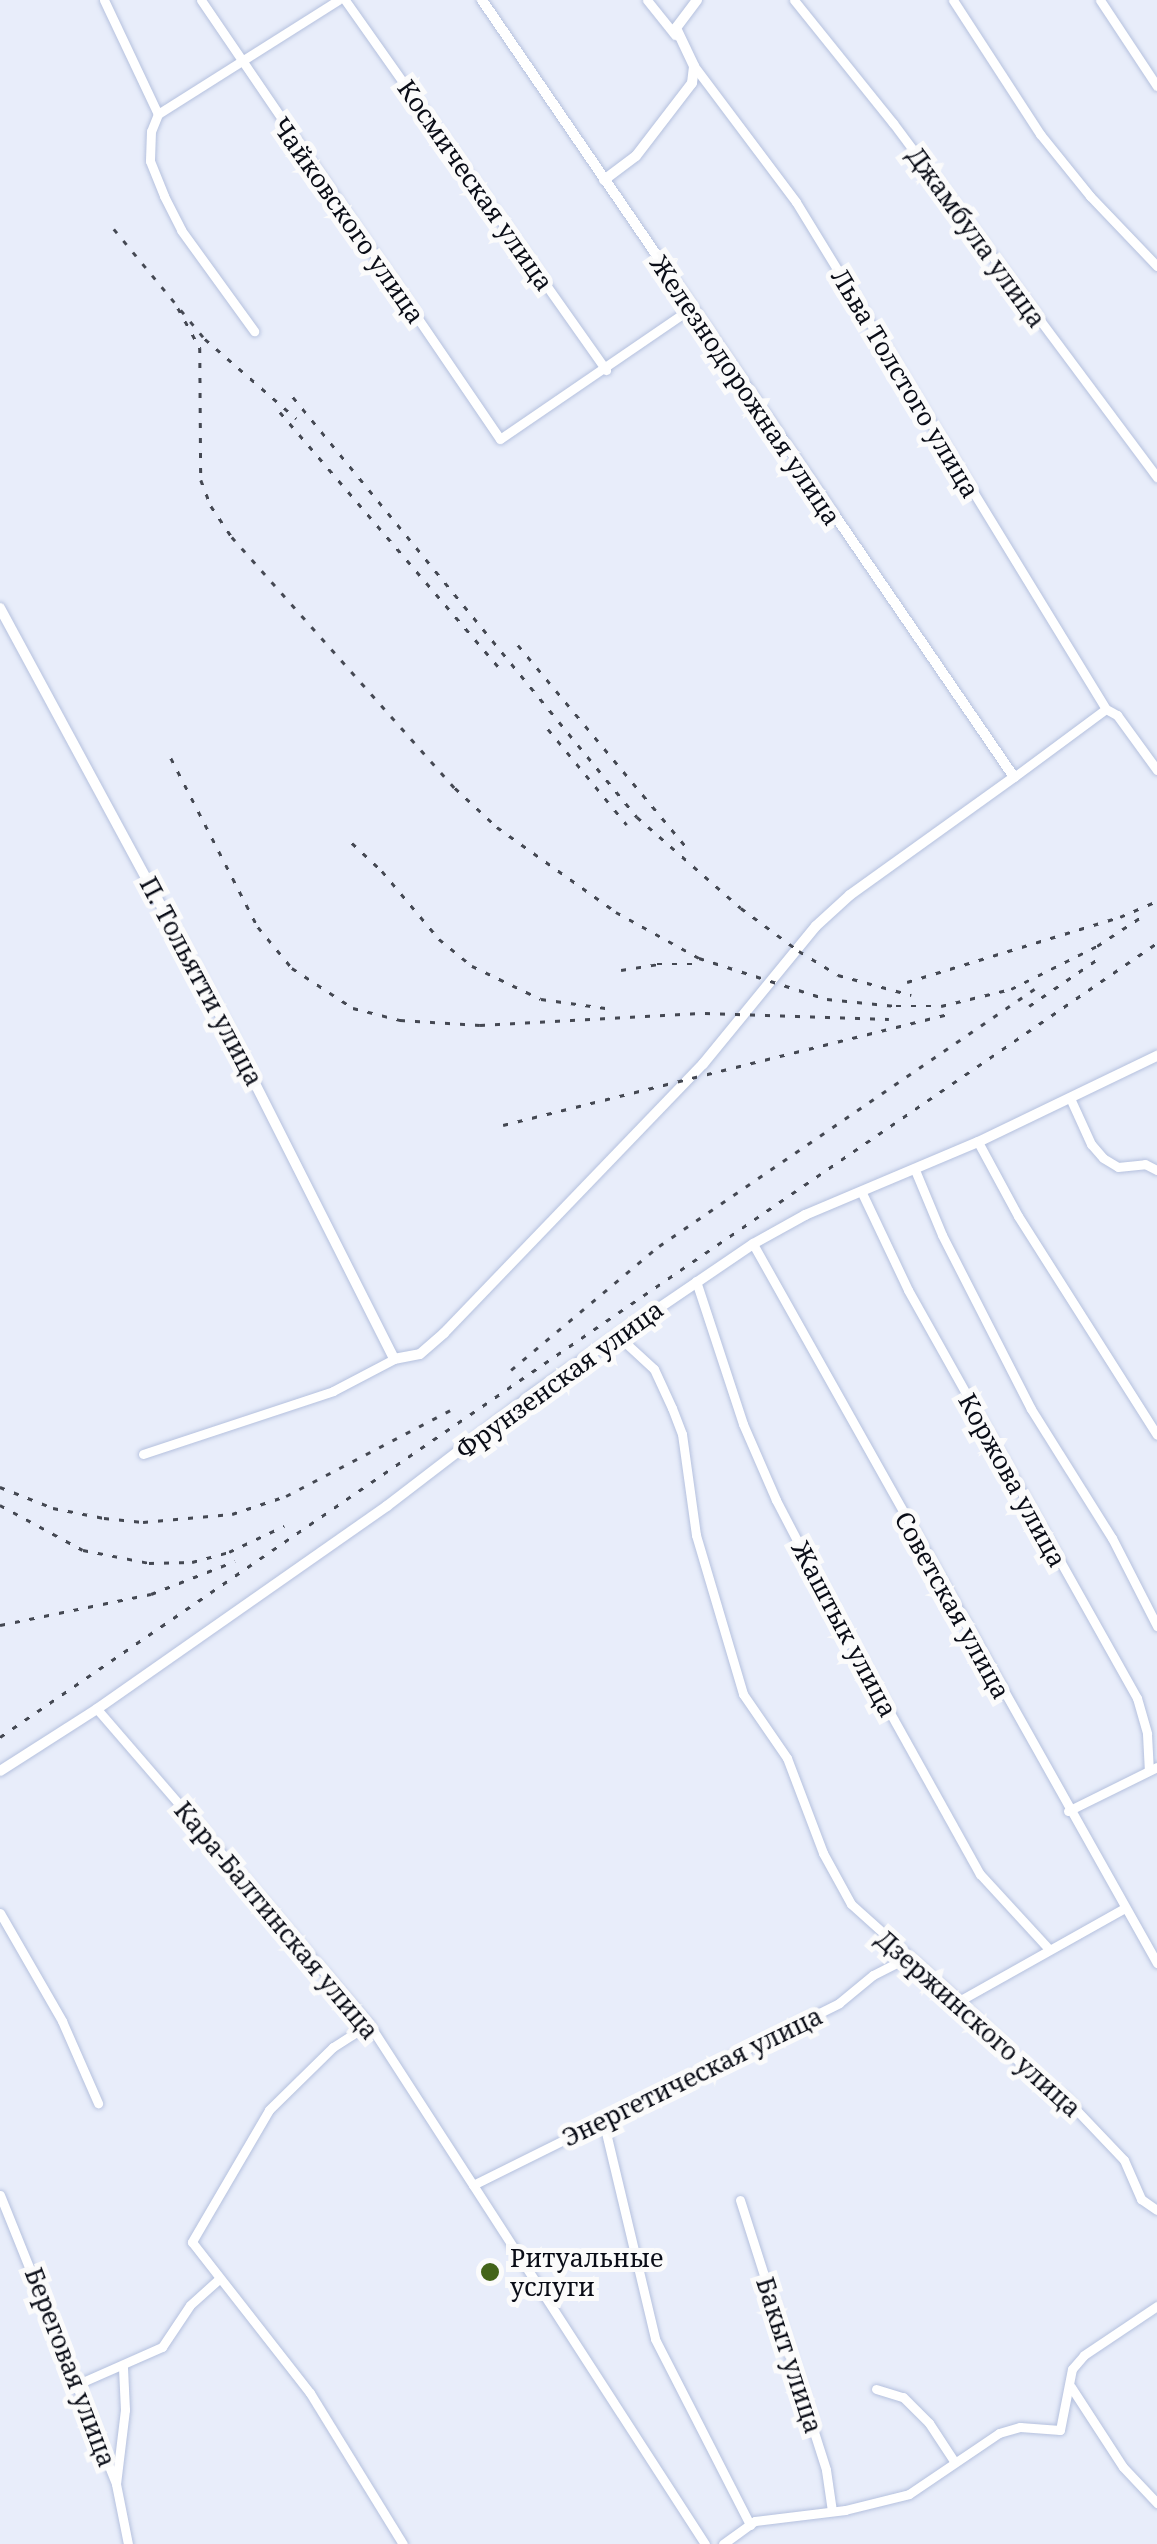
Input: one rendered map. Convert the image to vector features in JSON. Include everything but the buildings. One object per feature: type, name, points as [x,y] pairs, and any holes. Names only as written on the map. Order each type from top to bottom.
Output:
[{"type":"street","points":[[104,0],[158,114]]},
{"type":"street","name":"Чайковского улица","points":[[201,0],[500,438],[606,370]]},
{"type":"street","points":[[254,331],[180,230],[150,161],[151,131],[158,114],[341,0]]},
{"type":"street","name":"Космическая улица","points":[[341,0],[606,370]]},
{"type":"street","name":"Железнодорожная улица","points":[[482,0],[1014,777]]},
{"type":"street","name":"Льва Толстого улица","points":[[647,0],[796,202],[1106,709],[1117,715],[1157,770]]},
{"type":"street","points":[[676,35],[678,21],[697,0]]},
{"type":"street","name":"Джамбула улица","points":[[794,0],[893,123],[1157,477]]},
{"type":"street","points":[[953,0],[1040,134],[1090,196],[1157,266]]},
{"type":"street","points":[[1100,0],[1157,86]]},
{"type":"street","points":[[604,180],[636,156],[692,84],[694,66]]},
{"type":"street","points":[[606,370],[690,308]]},
{"type":"street","name":"П. Тольятти улица","points":[[0,608],[224,1022],[394,1359]]},
{"type":"street","points":[[144,1454],[333,1391],[394,1359],[420,1354],[703,1064],[816,926],[850,895],[1106,709]]},
{"type":"street","name":"Фрунзенская улица","points":[[0,1771],[97,1709],[387,1506],[616,1335],[753,1244],[804,1215],[978,1142],[1157,1056]]},
{"type":"street","points":[[1070,1098],[1103,1158],[1118,1166],[1145,1164],[1157,1170]]},
{"type":"street","points":[[978,1142],[1018,1216],[1157,1435]]},
{"type":"street","points":[[914,1170],[942,1235],[1032,1409],[1112,1538],[1157,1626]]},
{"type":"street","name":"Коржова улица","points":[[862,1193],[908,1290],[1137,1698],[1153,1769]]},
{"type":"street","name":"Советская улица","points":[[753,1244],[1157,1964]]},
{"type":"street","name":"Жаштык улица","points":[[696,1281],[756,1454],[839,1621],[980,1874],[1048,1948]]},
{"type":"street","name":"Дзержинского улица","points":[[616,1335],[654,1369],[682,1434],[696,1535],[744,1694],[787,1758],[824,1853],[851,1904],[906,1958],[958,2001],[1047,2090],[1064,2097],[1124,2160],[1140,2199],[1157,2210]]},
{"type":"street","name":"Кара-Балтинская улица","points":[[97,1709],[369,2024],[705,2544]]},
{"type":"street","points":[[1068,1811],[1153,1769]]},
{"type":"street","points":[[958,2001],[1125,1908]]},
{"type":"street","points":[[0,1913],[62,2021],[98,2103]]},
{"type":"street","name":"Энергетическая улица","points":[[472,2185],[839,2003],[873,1975],[906,1958]]},
{"type":"street","points":[[369,2024],[333,2048],[269,2110],[192,2242],[310,2393],[403,2544]]},
{"type":"street","points":[[603,2120],[655,2339],[750,2525]]},
{"type":"street","name":"Береговая улица","points":[[0,2195],[116,2484],[128,2544]]},
{"type":"street","name":"Бакыт улица","points":[[740,2200],[826,2470],[832,2512]]},
{"type":"street","points":[[78,2384],[162,2347],[190,2305],[218,2280]]},
{"type":"street","points":[[722,2544],[750,2525],[909,2494],[940,2477],[954,2461],[999,2433],[1020,2428],[1060,2430],[1072,2369],[1084,2355],[1157,2306]]},
{"type":"street","points":[[116,2484],[125,2410],[123,2367]]},
{"type":"street","points":[[1071,2387],[1124,2467],[1157,2503]]},
{"type":"street","points":[[876,2389],[903,2397],[929,2423],[954,2461]]},
{"type":"railway","points":[[114,229],[205,339],[296,418]]},
{"type":"railway","points":[[178,308],[200,348],[201,480],[211,506],[232,537],[455,788],[497,827],[616,912],[699,958],[827,999],[896,1006],[941,1006],[1011,989],[1097,946],[1144,915]]},
{"type":"railway","points":[[293,397],[637,817],[741,908],[799,951],[838,975],[911,995]]},
{"type":"railway","points":[[280,412],[501,670]]},
{"type":"railway","points":[[518,645],[687,848]]},
{"type":"railway","points":[[548,729],[627,825]]},
{"type":"railway","points":[[171,758],[258,927],[292,968],[353,1008],[400,1020],[480,1025],[705,1013],[889,1019]]},
{"type":"railway","points":[[352,843],[382,871],[439,939],[472,966],[541,999],[605,1008]]},
{"type":"railway","points":[[907,982],[1120,917],[1157,901]]},
{"type":"railway","points":[[0,1737],[1157,943]]},
{"type":"railway","points":[[1029,1006],[1099,958]]},
{"type":"railway","points":[[621,970],[657,964],[702,964]]},
{"type":"railway","points":[[511,1370],[659,1246],[1036,988]]},
{"type":"railway","points":[[503,1125],[947,1014]]},
{"type":"railway","points":[[0,1487],[53,1508],[104,1518],[143,1522],[232,1514],[286,1496],[458,1406]]},
{"type":"railway","points":[[0,1505],[83,1550],[149,1563],[192,1562],[229,1552],[284,1526]]},
{"type":"railway","points":[[0,1625],[151,1594],[235,1561]]},
{"type":"place","name":"Ритуальные услуги","points":[[490,2272]]}]
